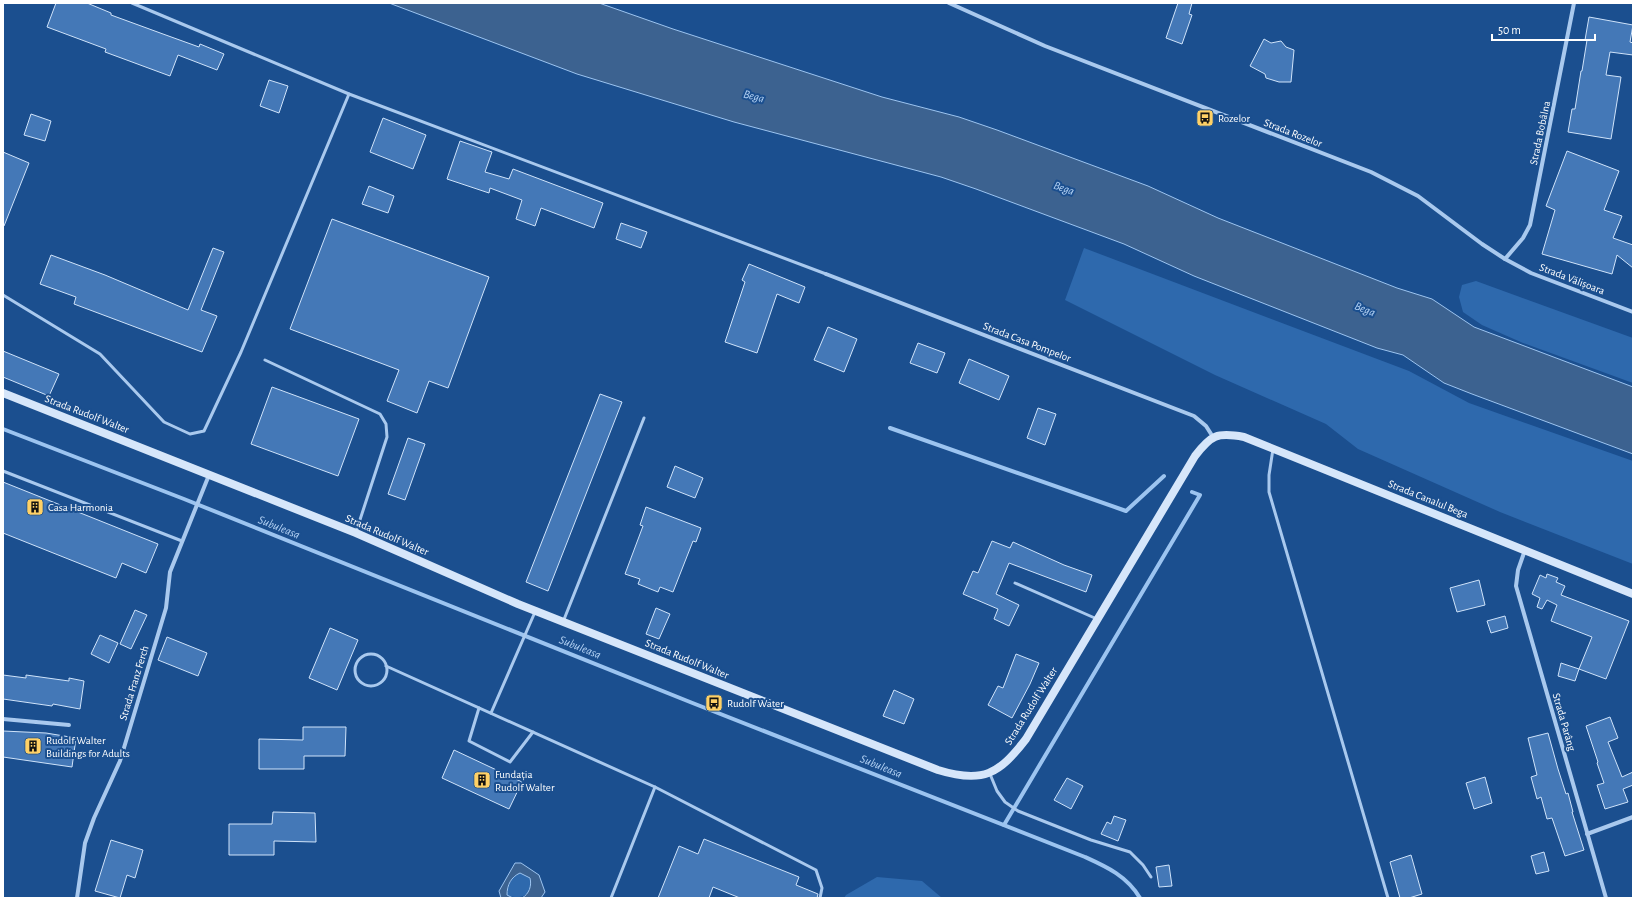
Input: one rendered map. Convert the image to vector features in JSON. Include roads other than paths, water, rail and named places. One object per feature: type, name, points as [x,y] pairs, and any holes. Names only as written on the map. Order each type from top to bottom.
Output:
[{"type":"street","name":"Strada Rozelor","points":[[949,3],[1046,46],[1371,172],[1418,196],[1505,259]]},
{"type":"street","name":"Strada Bobâlna","points":[[1505,259],[1523,238],[1530,224],[1574,3]]},
{"type":"street","name":"Strada Vălișoara","points":[[1505,259],[1531,273],[1633,312]]},
{"type":"street","name":"Strada Casa Pompelor","points":[[826,274],[1194,416],[1206,426],[1213,437]]},
{"type":"street","name":"Strada Rudolf Walter","points":[[3,393],[356,533],[534,614],[563,622],[938,770],[957,776],[975,776],[989,773],[1002,766],[1013,756],[1026,739],[1195,456],[1203,445],[1213,437]]},
{"type":"street","name":"Strada Canalul Bega","points":[[1213,437],[1227,434],[1244,436],[1633,594]]},
{"type":"street","name":"Strada Franz Ferch","points":[[77,898],[85,843],[94,818],[120,761],[166,608],[170,572],[209,474]]},
{"type":"street","name":"Strada Parâng","points":[[1525,550],[1518,570],[1516,586],[1606,898]]},
{"type":"street","points":[[3,719],[69,725]]},
{"type":"street","points":[[1587,834],[1633,817]]},
{"type":"lane","points":[[132,3],[349,94],[826,274]]},
{"type":"lane","points":[[3,295],[100,354],[164,422],[190,434],[204,432],[241,352],[349,94]]},
{"type":"lane","points":[[265,360],[380,414],[386,424],[387,437],[356,533]]},
{"type":"lane","points":[[563,622],[644,418]]},
{"type":"lane","points":[[1273,449],[1269,475],[1269,492],[1388,898]]},
{"type":"lane","points":[[3,471],[182,541]]},
{"type":"lane","points":[[1015,583],[1097,619]]},
{"type":"lane","points":[[491,713],[534,614]]},
{"type":"lane","points":[[386,666],[386,673],[383,680],[376,685],[369,686],[362,683],[356,677],[356,662],[361,657],[369,654],[376,655],[383,659],[386,666],[655,787],[816,870],[822,888],[820,898]]},
{"type":"lane","points":[[479,708],[469,741],[510,762],[533,732]]},
{"type":"lane","points":[[989,773],[997,791],[1005,802],[1018,811],[1091,840],[1130,852],[1143,865],[1151,877]]},
{"type":"lane","points":[[611,898],[655,787]]},
{"type":"water","name":"Bega","points":[[389,3],[599,3],[673,29],[882,97],[959,117],[997,130],[1148,186],[1218,218],[1397,288],[1432,299],[1474,327],[1633,387],[1633,454],[1444,383],[1403,355],[1377,348],[1194,276],[1124,244],[976,189],[941,177],[734,122],[577,74]]},
{"type":"water","points":[[515,863],[521,863],[539,875],[545,892],[541,898],[522,898],[528,892],[531,881],[530,878],[520,873],[512,879],[508,888],[507,895],[513,898],[501,898],[499,891]]},
{"type":"waterway","points":[[890,428],[1126,511],[1164,476]]},
{"type":"waterway","name":"Subuleasa","points":[[3,429],[184,499],[690,702],[1085,857],[1123,878],[1135,890],[1140,898]]},
{"type":"waterway","points":[[1004,825],[1200,495],[1192,492]]},
{"type":"place","name":"Rozelor","points":[[1205,118]]},
{"type":"place","name":"Casa Harmonia","points":[[35,507]]},
{"type":"place","name":"Rudolf Water","points":[[714,703]]},
{"type":"place","name":"Rudolf Walter Buildings for Adults","points":[[33,746]]},
{"type":"place","name":"Fundația Rudolf Walter","points":[[482,780]]}]
